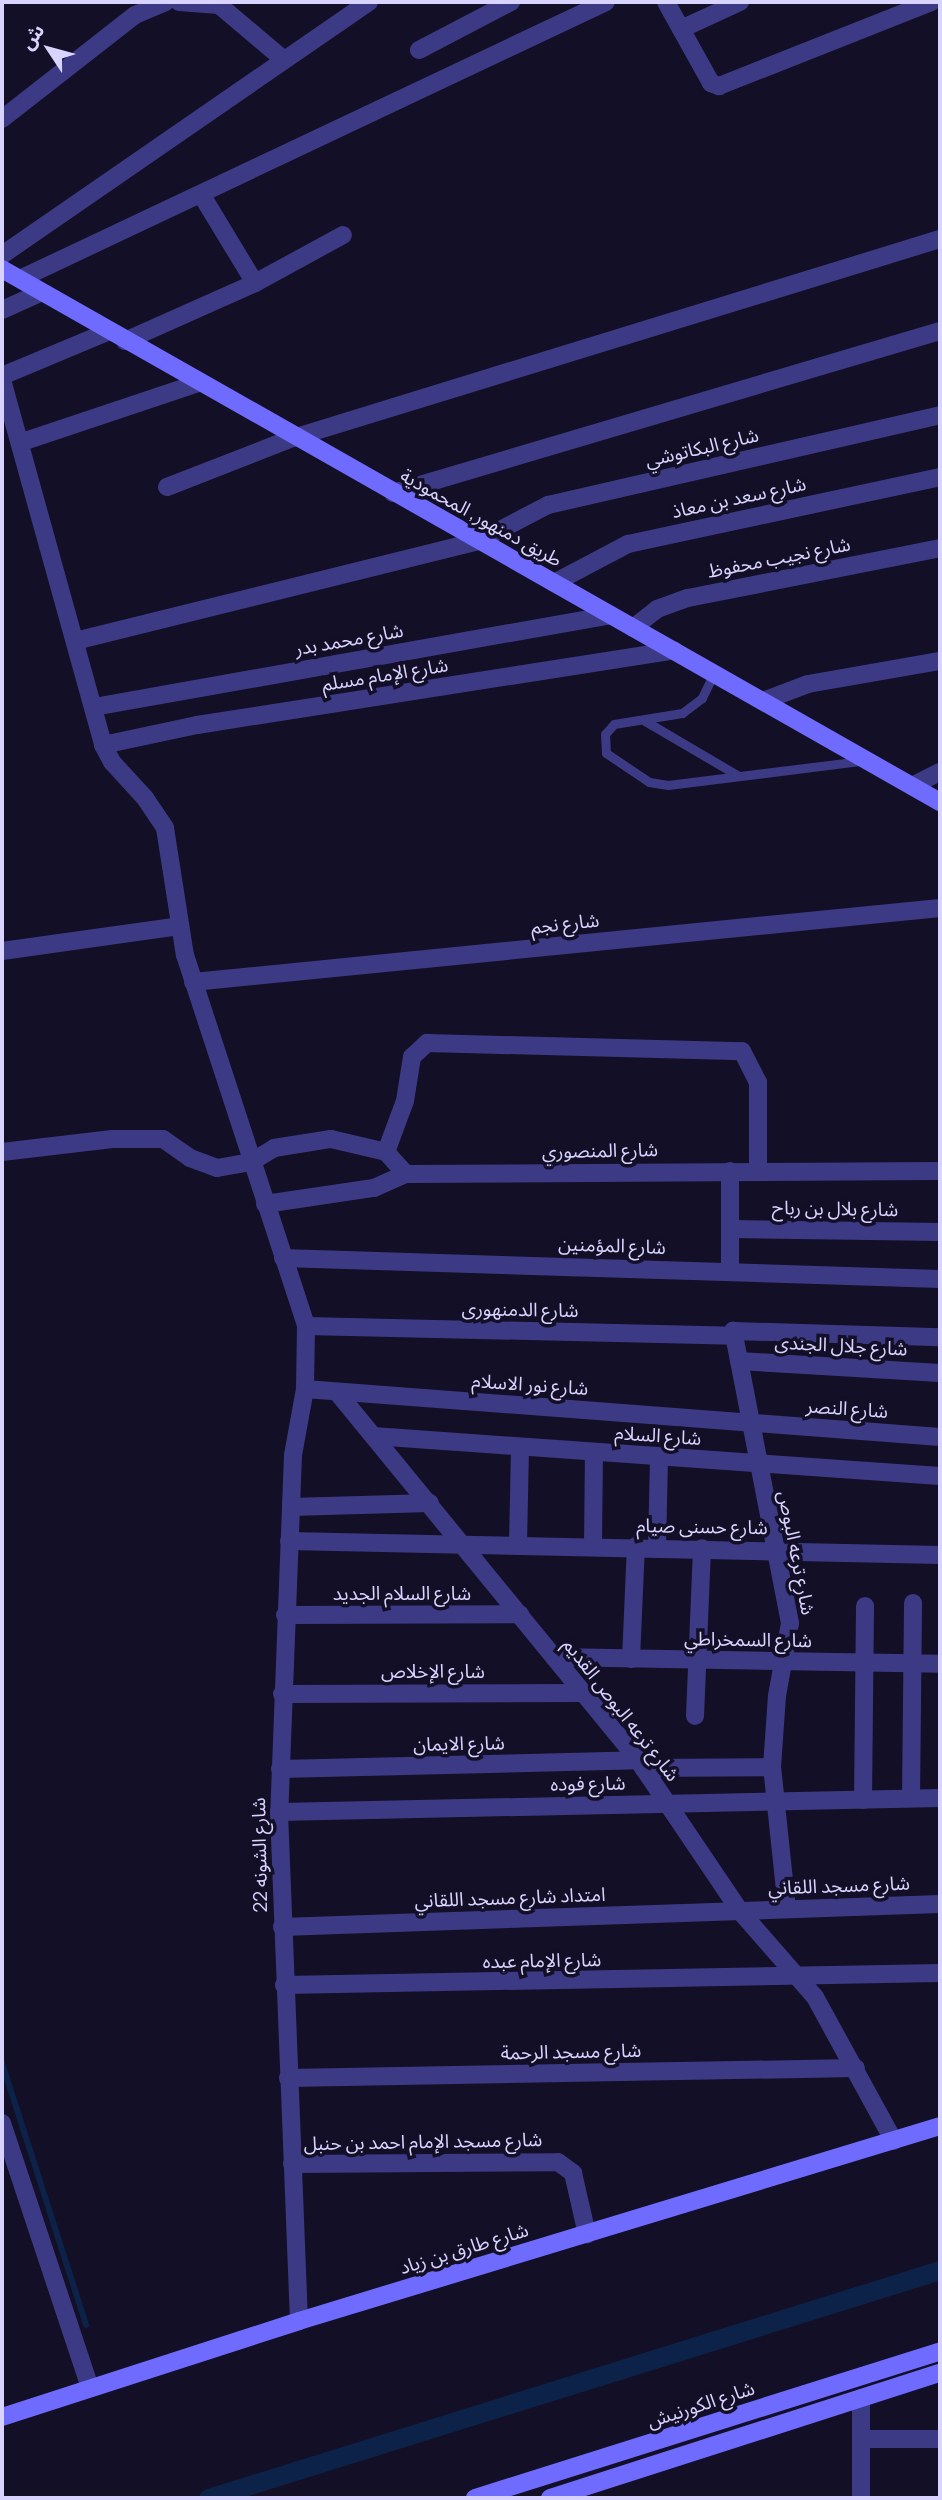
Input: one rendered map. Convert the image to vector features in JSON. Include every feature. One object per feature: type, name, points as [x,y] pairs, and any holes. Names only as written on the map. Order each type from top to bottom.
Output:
[{"type":"main road","name":"طريق دمنهور, المحمودية","points":[[2,269],[293,438],[940,802]]},
{"type":"main road","name":"شارع طارق بن زياد","points":[[2,2417],[299,2321],[940,2126]]},
{"type":"main road","name":"شارع الكورنيش","points":[[475,2498],[940,2351]]},
{"type":"main road","points":[[550,2498],[940,2373]]},
{"type":"street","points":[[2,119],[135,15],[165,2]]},
{"type":"street","points":[[179,2],[219,5],[284,60]]},
{"type":"street","points":[[2,255],[369,2]]},
{"type":"street","points":[[419,50],[511,2]]},
{"type":"street","points":[[20,279],[606,2]]},
{"type":"street","points":[[666,2],[711,83],[719,86],[931,2]]},
{"type":"street","points":[[681,29],[740,2]]},
{"type":"street","points":[[201,194],[255,283]]},
{"type":"street","points":[[125,341],[255,283],[343,235]]},
{"type":"street","points":[[167,487],[293,438],[940,239]]},
{"type":"street","points":[[2,310],[40,293]]},
{"type":"street","points":[[393,493],[940,331]]},
{"type":"street","points":[[103,745],[22,442],[9,420],[2,378],[107,332]]},
{"type":"street","points":[[22,442],[198,383]]},
{"type":"street","name":"شارع البكاتوشي","points":[[75,641],[479,541],[548,506],[940,415]]},
{"type":"street","name":"شارع سعد بن معاذ","points":[[554,583],[628,544],[940,477]]},
{"type":"street","name":"شارع نجيب محفوظ","points":[[633,628],[657,609],[688,598],[940,548]]},
{"type":"street","name":"شارع محمد بدر","points":[[94,707],[611,615]]},
{"type":"street","name":"شارع الإمام مسلم","points":[[103,745],[197,725],[674,650]]},
{"type":"street","points":[[763,701],[808,684],[940,661]]},
{"type":"street","name":"شارع الشونه 22","points":[[103,745],[112,762],[145,798],[165,828],[179,926],[193,982],[306,1326],[305,1390],[293,1447],[279,1812],[299,2321]]},
{"type":"street","points":[[912,786],[940,772]]},
{"type":"street","name":"شارع نجم","points":[[193,982],[940,908]]},
{"type":"street","points":[[2,951],[179,926]]},
{"type":"street","points":[[386,1152],[405,1101],[412,1057],[427,1043],[742,1051],[758,1082],[758,1171]]},
{"type":"street","points":[[2,1152],[112,1139],[163,1139],[190,1158],[217,1168],[251,1162],[274,1148],[331,1139],[386,1152],[406,1174]]},
{"type":"street","points":[[730,1171],[730,1270]]},
{"type":"street","name":"شارع المنصوري","points":[[265,1204],[374,1188],[406,1174],[940,1171]]},
{"type":"street","name":"شارع بلال بن رباح","points":[[730,1229],[940,1232]]},
{"type":"street","name":"شارع المؤمنين","points":[[283,1258],[730,1270],[940,1279]]},
{"type":"street","name":"شارع الدمنهورى","points":[[306,1326],[940,1336]]},
{"type":"street","name":"شارع ترعه البوص","points":[[733,1334],[774,1549],[789,1613],[784,1662],[775,1707],[772,1767],[787,1909]]},
{"type":"street","name":"شارع جلال الجندى","points":[[739,1361],[940,1373]]},
{"type":"street","name":"شارع نور الاسلام","points":[[305,1390],[751,1422]]},
{"type":"street","name":"شارع ترعه البوص القديم","points":[[337,1392],[462,1542],[640,1764],[739,1910],[800,1978],[830,2019],[894,2141]]},
{"type":"street","name":"شارع النصر","points":[[751,1422],[940,1437]]},
{"type":"street","name":"شارع السلام","points":[[373,1436],[940,1476]]},
{"type":"street","points":[[518,1544],[520,1447]]},
{"type":"street","points":[[593,1545],[594,1452]]},
{"type":"street","points":[[657,1547],[659,1457]]},
{"type":"street","points":[[290,1507],[430,1503]]},
{"type":"street","name":"شارع حسنى صيام","points":[[289,1541],[462,1542],[940,1555]]},
{"type":"street","points":[[631,1659],[636,1546]]},
{"type":"street","points":[[695,1716],[702,1548]]},
{"type":"street","points":[[911,1798],[913,1603]]},
{"type":"street","points":[[863,1800],[865,1606]]},
{"type":"street","name":"شارع السلام الجديد","points":[[285,1615],[520,1614]]},
{"type":"street","name":"شارع السمخراطي","points":[[554,1657],[940,1664]]},
{"type":"street","name":"شارع الإخلاص","points":[[282,1694],[583,1693]]},
{"type":"street","name":"شارع فوده","points":[[640,1764],[772,1767]]},
{"type":"street","name":"شارع الايمان","points":[[280,1769],[640,1764]]},
{"type":"street","name":"شارع فوده","points":[[279,1812],[940,1798]]},
{"type":"street","name":"شارع مسجد اللقاني","points":[[739,1910],[940,1904]]},
{"type":"street","name":"امتداد شارع مسجد اللقاني","points":[[282,1927],[739,1910]]},
{"type":"street","name":"شارع الإمام عبده","points":[[284,1985],[800,1978],[940,1973]]},
{"type":"street","name":"شارع مسجد الرحمة","points":[[288,2078],[856,2068]]},
{"type":"street","points":[[2,2123],[90,2389]]},
{"type":"street","name":"شارع مسجد الإمام احمد بن حنبل","points":[[292,2164],[558,2162],[573,2173],[587,2234]]},
{"type":"street","points":[[861,2398],[861,2498]]},
{"type":"street","points":[[861,2439],[940,2439]]},
{"type":"lane","points":[[714,673],[702,698],[689,710],[645,721],[620,722],[609,728],[604,740],[606,753],[658,785],[867,760]]},
{"type":"lane","points":[[645,721],[737,775]]},
{"type":"waterway","points":[[2,2063],[86,2325]]},
{"type":"waterway","points":[[208,2498],[940,2270]]}]
